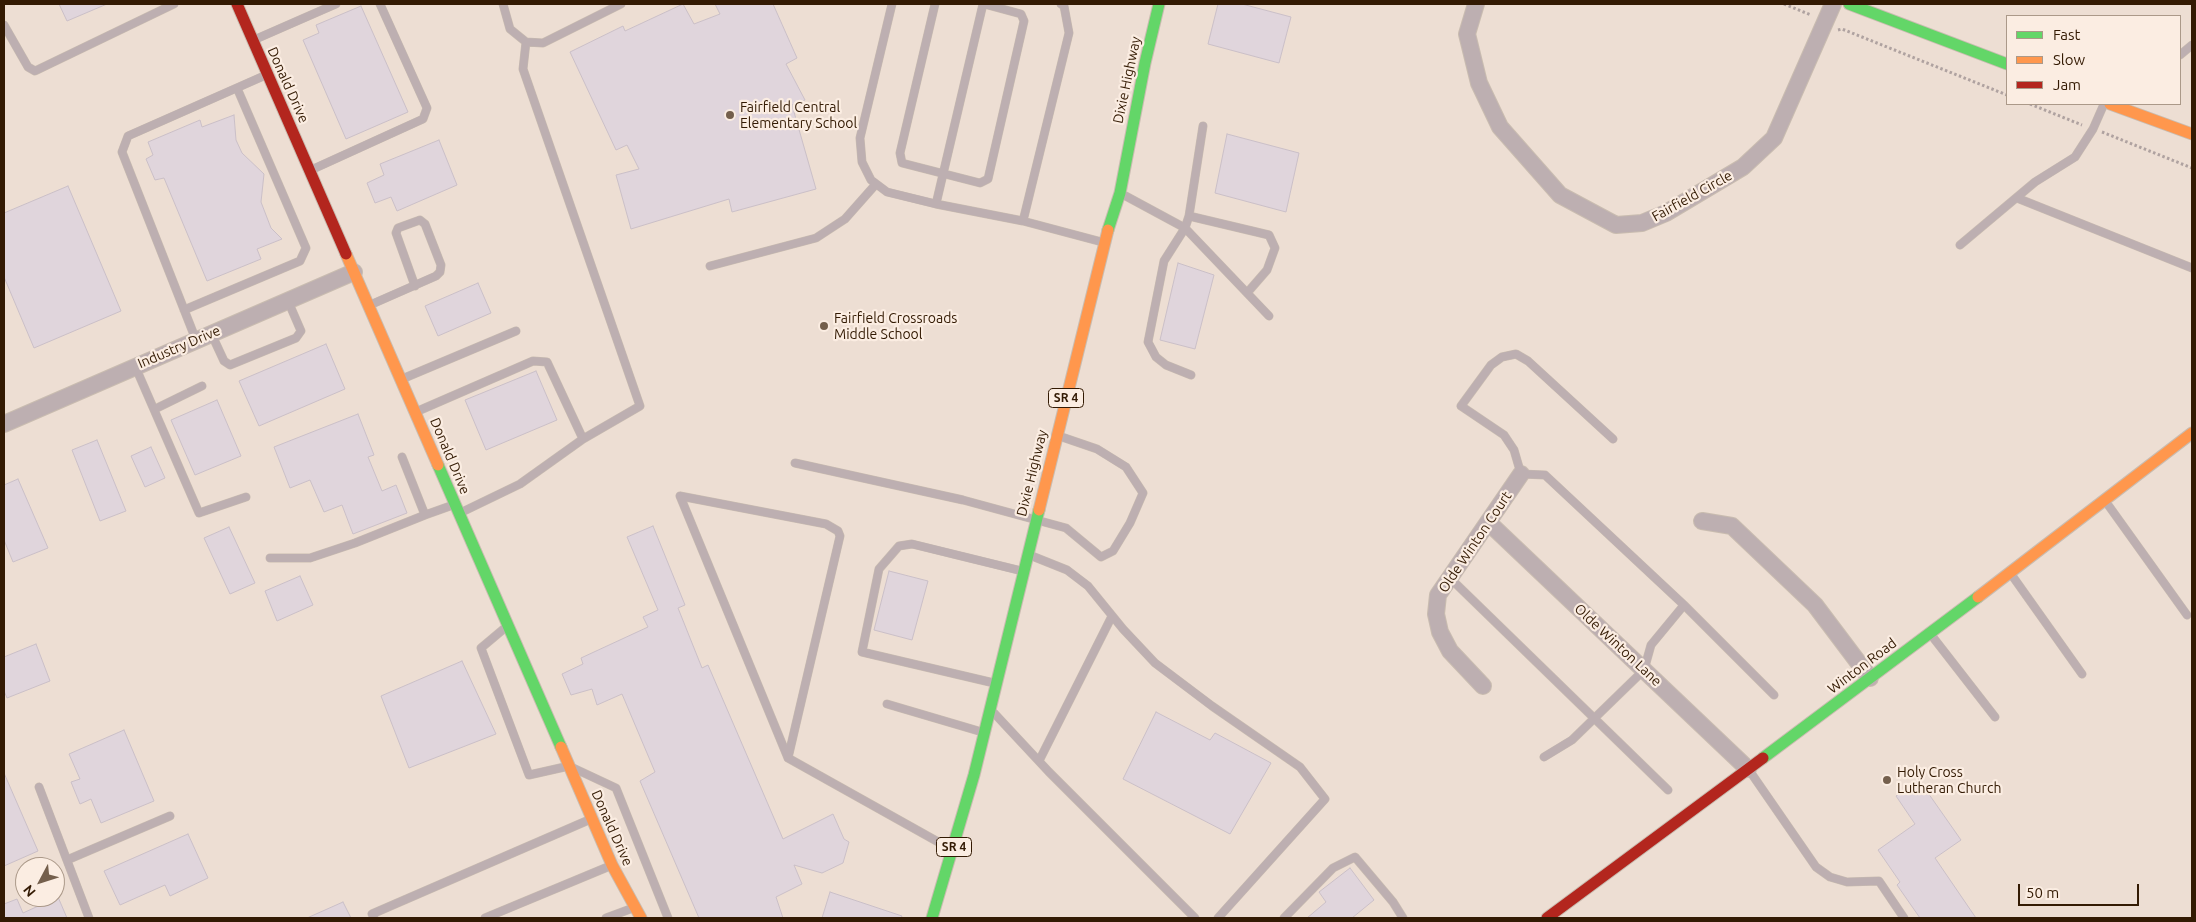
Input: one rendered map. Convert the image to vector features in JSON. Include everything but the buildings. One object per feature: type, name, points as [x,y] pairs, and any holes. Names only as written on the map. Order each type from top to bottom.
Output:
[{"type":"street","name":"Donald Drive","points":[[237,4],[612,866],[642,918]]},
{"type":"street","name":"Dixie Highway","points":[[932,918],[953,850],[984,733],[1104,242],[1120,193],[1145,63],[1159,4]]},
{"type":"street","name":"Fairfield Circle","points":[[1476,4],[1467,34],[1479,83],[1500,127],[1560,195],[1616,225],[1642,223],[1666,213],[1743,168],[1774,138],[1833,4]]},
{"type":"street","points":[[1849,4],[2006,64]]},
{"type":"street","points":[[2128,107],[2192,134]]},
{"type":"street","name":"Industry Drive","points":[[4,424],[354,272]]},
{"type":"street","name":"Winton Road","points":[[1547,918],[1930,634],[2192,433]]},
{"type":"street","name":"Olde Winton Court","points":[[1483,686],[1450,651],[1440,632],[1436,614],[1438,595],[1521,474]]},
{"type":"street","points":[[1702,521],[1732,526],[1815,605],[1870,678]]},
{"type":"street","name":"Olde Winton Lane","points":[[1488,522],[1748,769]]},
{"type":"lane","points":[[4,24],[28,67],[35,72],[174,4]]},
{"type":"lane","points":[[253,40],[336,4]]},
{"type":"lane","points":[[309,170],[422,119],[427,108],[380,4]]},
{"type":"lane","points":[[503,4],[510,29],[526,42],[543,43],[621,4]]},
{"type":"lane","points":[[892,4],[860,138],[862,162],[871,180],[887,192],[936,204],[1023,221],[1104,242]]},
{"type":"lane","points":[[935,4],[900,153],[902,163],[944,174],[980,183],[988,179],[1024,21],[1021,14],[984,4],[944,174],[936,204]]},
{"type":"lane","points":[[1023,221],[1069,33],[1064,6],[1061,4]]},
{"type":"lane","points":[[270,558],[310,558],[355,543],[425,515],[457,509],[520,484],[583,440],[640,406],[523,69],[526,42]]},
{"type":"lane","points":[[196,340],[122,152],[128,136],[267,74]]},
{"type":"lane","points":[[184,310],[300,261],[306,248],[237,88]]},
{"type":"lane","points":[[1960,245],[2035,182],[2075,157],[2093,129],[2104,105]]},
{"type":"lane","points":[[1191,375],[1166,365],[1156,357],[1148,342],[1164,260],[1185,228],[1189,216],[1203,126]]},
{"type":"lane","points":[[710,266],[816,238],[844,220],[876,184]]},
{"type":"lane","points":[[1120,193],[1185,228],[1269,316]]},
{"type":"lane","points":[[2017,198],[2192,268]]},
{"type":"lane","points":[[1189,216],[1269,235],[1275,248],[1267,270],[1247,293]]},
{"type":"lane","points":[[368,306],[415,286],[436,276],[441,265],[425,224],[420,220],[398,228],[396,233],[415,286]]},
{"type":"lane","points":[[212,333],[224,361],[230,365],[296,338],[301,331],[288,300]]},
{"type":"lane","points":[[400,380],[516,331]]},
{"type":"lane","points":[[1613,439],[1528,361],[1516,354],[1502,357],[1491,364],[1461,406],[1504,435],[1514,450],[1521,474],[1545,475],[1684,605],[1774,695]]},
{"type":"lane","points":[[415,412],[533,361],[548,362],[583,440]]},
{"type":"lane","points":[[135,366],[199,513],[246,497]]},
{"type":"lane","points":[[155,409],[202,386]]},
{"type":"lane","points":[[795,463],[963,500],[1066,528],[1101,557],[1113,551],[1130,523],[1143,493],[1126,467],[1097,449],[1057,435]]},
{"type":"lane","points":[[402,457],[425,515]]},
{"type":"lane","points":[[788,758],[840,536],[838,531],[826,524],[680,496],[788,758],[953,850]]},
{"type":"lane","points":[[2105,500],[2187,614]]},
{"type":"lane","points":[[996,684],[862,652],[879,569],[899,546],[912,544],[1024,571]]},
{"type":"lane","points":[[1028,554],[1067,570],[1088,586],[1112,616],[1156,663],[1212,706],[1300,767],[1325,799],[1218,918]]},
{"type":"lane","points":[[2010,572],[2082,674]]},
{"type":"lane","points":[[1450,578],[1668,790]]},
{"type":"lane","points":[[1544,757],[1572,740],[1644,670],[1651,645],[1684,605]]},
{"type":"lane","points":[[1039,761],[1112,616]]},
{"type":"lane","points":[[507,625],[481,648],[529,775],[569,766],[616,788],[668,918]]},
{"type":"lane","points":[[1930,634],[1995,717]]},
{"type":"lane","points":[[887,704],[984,733]]},
{"type":"lane","points":[[990,709],[1039,761],[1196,918]]},
{"type":"lane","points":[[1748,769],[1816,867],[1830,877],[1847,882],[1879,881],[1904,918]]},
{"type":"lane","points":[[39,786],[89,918]]},
{"type":"lane","points":[[67,860],[170,816]]},
{"type":"lane","points":[[374,918],[372,914],[592,819]]},
{"type":"lane","points":[[1284,918],[1333,868],[1355,857],[1404,918]]},
{"type":"lane","points":[[485,918],[612,866]]},
{"type":"lane","points":[[606,918],[635,907]]},
{"type":"path","points":[[1784,4],[1810,14],[1815,21]]},
{"type":"path","points":[[1835,32],[1842,29],[2006,95]]},
{"type":"path","points":[[2033,105],[2192,168]]},
{"type":"traffic: fast","points":[[1108,230],[1120,193],[1145,63],[1159,4]]},
{"type":"traffic: fast","points":[[1849,4],[2006,64]]},
{"type":"traffic: fast","points":[[438,465],[561,747]]},
{"type":"traffic: fast","points":[[932,918],[974,775],[1039,510]]},
{"type":"traffic: fast","points":[[1763,758],[1978,597]]},
{"type":"traffic: slow","points":[[2113,105],[2192,134]]},
{"type":"traffic: slow","points":[[1039,510],[1108,230]]},
{"type":"traffic: slow","points":[[346,254],[438,465]]},
{"type":"traffic: slow","points":[[1978,597],[2192,433]]},
{"type":"traffic: slow","points":[[561,747],[612,865],[641,918]]},
{"type":"traffic: jam","points":[[237,4],[346,254]]},
{"type":"traffic: jam","points":[[1547,918],[1763,758]]},
{"type":"place","name":"Fairfield Central Elementary School","points":[[730,115]]},
{"type":"place","name":"Fairfield Crossroads Middle School","points":[[824,326]]},
{"type":"place","name":"Holy Cross Lutheran Church","points":[[1887,780]]}]
